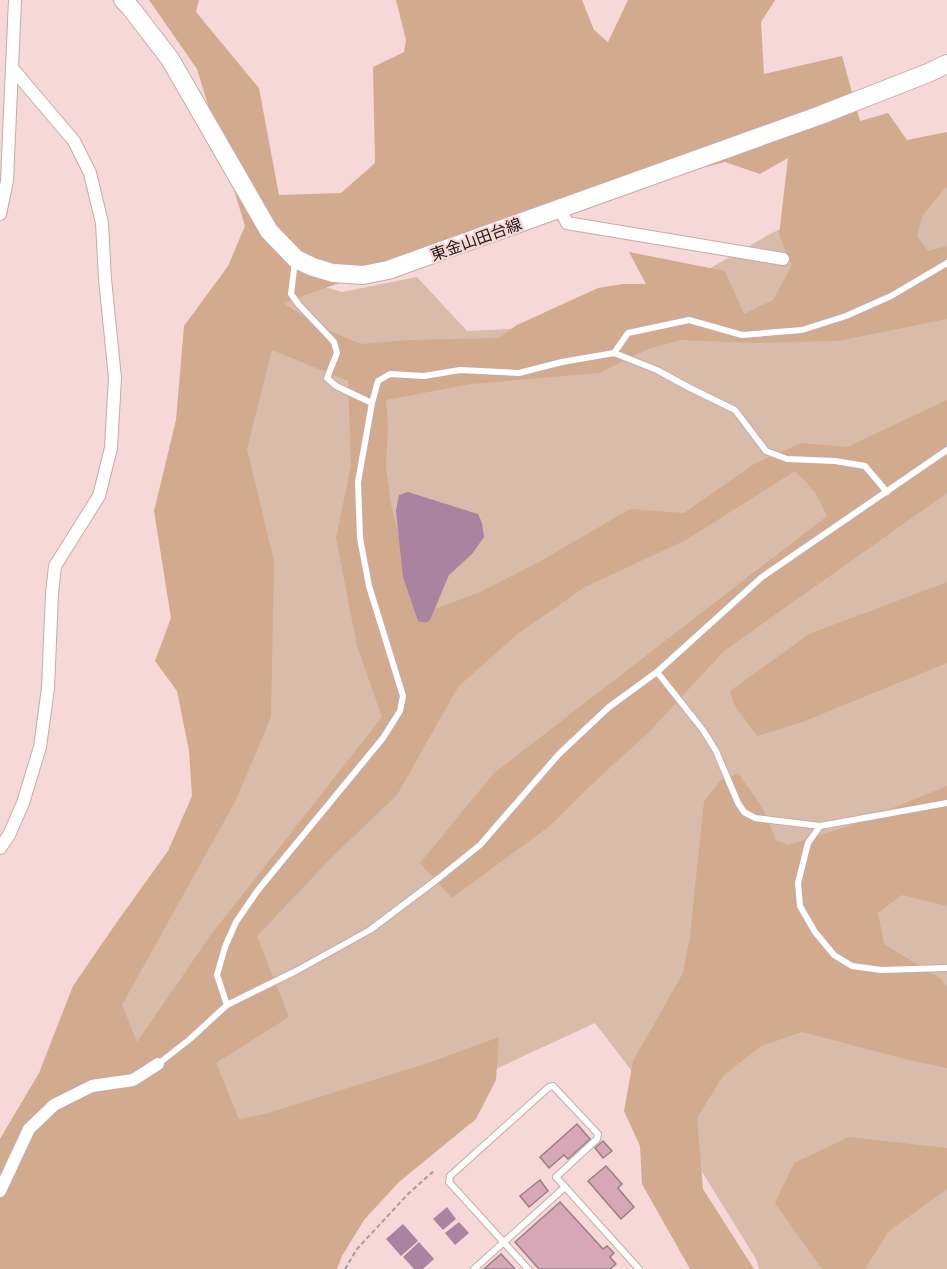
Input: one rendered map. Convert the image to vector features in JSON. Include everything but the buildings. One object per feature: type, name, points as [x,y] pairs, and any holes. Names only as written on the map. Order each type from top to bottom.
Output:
[{"type":"main road","name":"東金山田台線","points":[[123,0],[170,59],[269,231],[296,259],[333,273],[363,275],[388,270],[818,116],[947,64]]},
{"type":"street","points":[[0,214],[7,181],[15,0]]},
{"type":"street","points":[[0,848],[9,835],[23,803],[40,747],[48,688],[55,566],[99,496],[111,448],[115,378],[102,223],[90,173],[74,141],[12,68]]},
{"type":"street","points":[[560,209],[567,223],[783,259]]},
{"type":"street","points":[[0,1191],[29,1129],[54,1105],[92,1086],[133,1080],[158,1064]]},
{"type":"lane","points":[[296,259],[291,294],[334,342],[337,353],[327,378],[336,386],[372,403]]},
{"type":"lane","points":[[614,353],[628,333],[688,320],[741,335],[802,330],[846,316],[891,296],[947,263]]},
{"type":"lane","points":[[227,1005],[217,975],[225,947],[236,922],[258,890],[383,738],[400,711],[403,696],[369,586],[360,538],[358,482],[378,381],[390,374],[424,376],[460,370],[519,373],[562,362],[614,353],[657,370],[735,410],[766,451],[787,459],[835,461],[865,466],[887,492]]},
{"type":"lane","points":[[158,1064],[227,1005],[296,971],[370,930],[439,878],[480,844],[559,754],[609,707],[657,672],[762,577],[947,450]]},
{"type":"lane","points":[[657,672],[708,737],[738,803],[744,812],[755,818],[820,826],[947,803]]},
{"type":"lane","points":[[820,826],[808,843],[798,883],[800,906],[815,932],[834,955],[852,966],[881,970],[947,968]]},
{"type":"lane","points":[[528,1269],[449,1182],[450,1176],[549,1086],[553,1086],[598,1134],[597,1139],[556,1177],[639,1269]]},
{"type":"lane","points":[[474,1269],[565,1187]]},
{"type":"path","points":[[345,1269],[363,1242],[408,1194],[435,1170]]},
{"type":"shaded area","points":[[149,0],[199,0],[196,12],[259,88],[279,195],[341,193],[375,163],[373,67],[404,52],[406,40],[396,0],[582,0],[594,30],[608,42],[628,0],[775,0],[761,22],[764,74],[842,56],[860,121],[888,113],[907,140],[947,132],[947,188],[922,217],[917,236],[928,251],[947,246],[947,319],[838,341],[753,343],[681,340],[648,349],[599,373],[471,384],[386,400],[388,425],[386,466],[391,504],[419,615],[480,592],[539,562],[630,509],[684,513],[754,464],[801,443],[847,447],[947,400],[947,493],[724,651],[649,732],[551,825],[452,898],[420,863],[494,773],[827,516],[815,492],[795,471],[686,540],[585,587],[516,635],[458,687],[397,795],[333,856],[257,936],[289,1017],[216,1063],[239,1119],[265,1114],[431,1062],[499,1037],[496,1080],[476,1119],[399,1182],[364,1220],[342,1256],[337,1269],[0,1269],[0,1139],[39,1073],[73,986],[168,851],[192,796],[189,751],[177,691],[155,661],[171,618],[154,511],[176,420],[184,326],[228,266],[245,226],[197,69]],"holes":[[[788,158],[779,235],[792,265],[773,300],[744,314],[725,271],[629,252],[646,284],[623,284],[598,288],[517,325],[499,338],[408,340],[361,344],[323,328],[283,303],[574,200],[725,162],[760,174]],[[272,350],[348,381],[351,466],[336,538],[357,646],[382,717],[210,936],[137,1042],[122,1005],[236,800],[271,717],[274,561],[247,449]]]},
{"type":"shaded area","points":[[947,148],[947,1269],[759,1269],[756,1259],[673,1125],[595,1023],[444,1093],[279,1144],[127,1058],[115,960],[206,817],[226,568],[260,269],[342,292],[417,277],[467,331],[532,328],[684,283],[770,234]]},
{"type":"shaded area","points":[[408,492],[478,514],[484,537],[472,554],[449,575],[430,620],[426,622],[418,621],[403,577],[396,511],[399,495]]},
{"type":"shaded area","points":[[947,582],[947,663],[800,723],[757,736],[734,704],[730,691],[809,634]]},
{"type":"shaded area","points":[[738,773],[762,807],[776,840],[788,845],[849,826],[947,786],[947,906],[902,895],[878,913],[884,944],[941,979],[947,987],[947,1068],[802,1032],[761,1046],[723,1076],[697,1118],[703,1189],[754,1269],[690,1269],[642,1184],[640,1146],[624,1111],[633,1061],[683,973],[690,936],[704,801],[720,781]]},
{"type":"shaded area","points":[[849,1137],[947,1148],[947,1189],[889,1231],[865,1269],[822,1269],[775,1203],[794,1163]]},
{"type":"shaded area","points":[[447,1207],[456,1219],[443,1230],[433,1219]]},
{"type":"shaded area","points":[[459,1222],[469,1233],[455,1245],[445,1233]]},
{"type":"shaded area","points":[[403,1224],[418,1241],[401,1256],[386,1239]]},
{"type":"shaded area","points":[[419,1242],[434,1259],[423,1269],[414,1269],[403,1257]]}]
